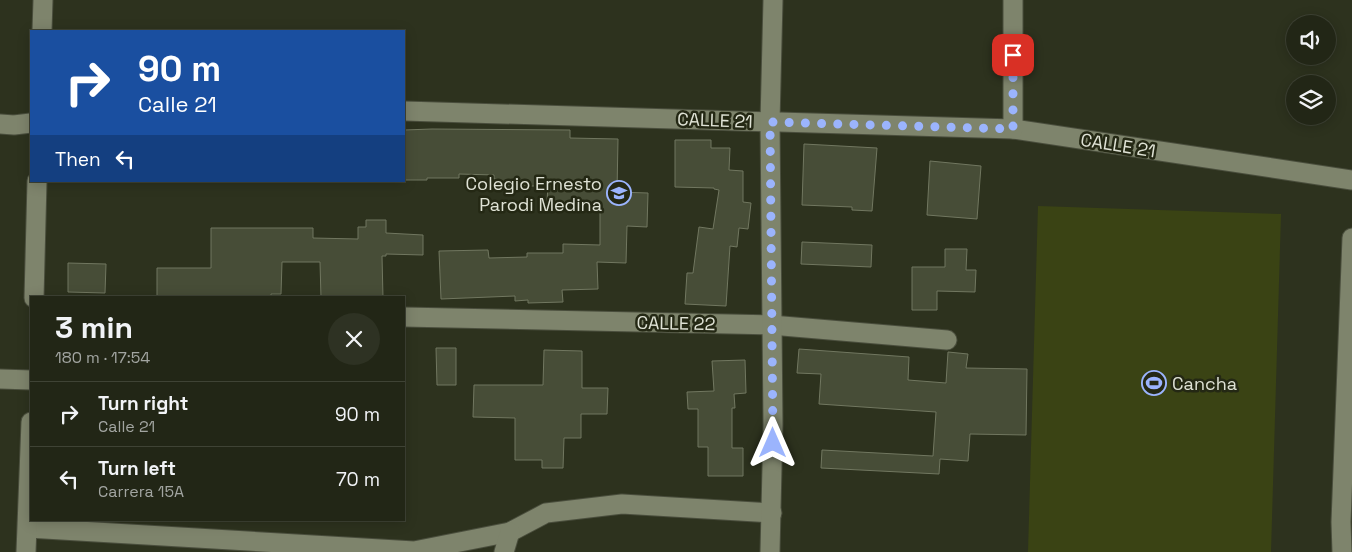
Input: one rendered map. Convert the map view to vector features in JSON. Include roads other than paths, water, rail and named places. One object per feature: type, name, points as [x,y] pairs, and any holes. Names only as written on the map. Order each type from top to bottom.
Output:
[{"type":"street","points":[[42,30],[43,0]]},
{"type":"street","points":[[770,552],[773,425],[770,122],[773,0]]},
{"type":"street","points":[[1013,0],[1013,129]]},
{"type":"street","name":"CALLE 21","points":[[405,110],[1013,129],[1352,180]]},
{"type":"street","points":[[0,124],[30,123]]},
{"type":"street","points":[[34,296],[36,182]]},
{"type":"street","points":[[1342,552],[1347,522],[1352,238]]},
{"type":"street","name":"CALLE 22","points":[[405,317],[771,325],[947,340]]},
{"type":"street","points":[[0,379],[30,380]]},
{"type":"street","points":[[26,552],[30,457]]},
{"type":"street","points":[[28,528],[414,551],[510,532],[546,512],[622,504],[772,513]]},
{"type":"street","points":[[504,552],[510,532]]},
{"type":"place","name":"Colegio Ernesto Parodi Medina","points":[[619,193]]},
{"type":"place","name":"Cancha","points":[[1154,383]]}]
